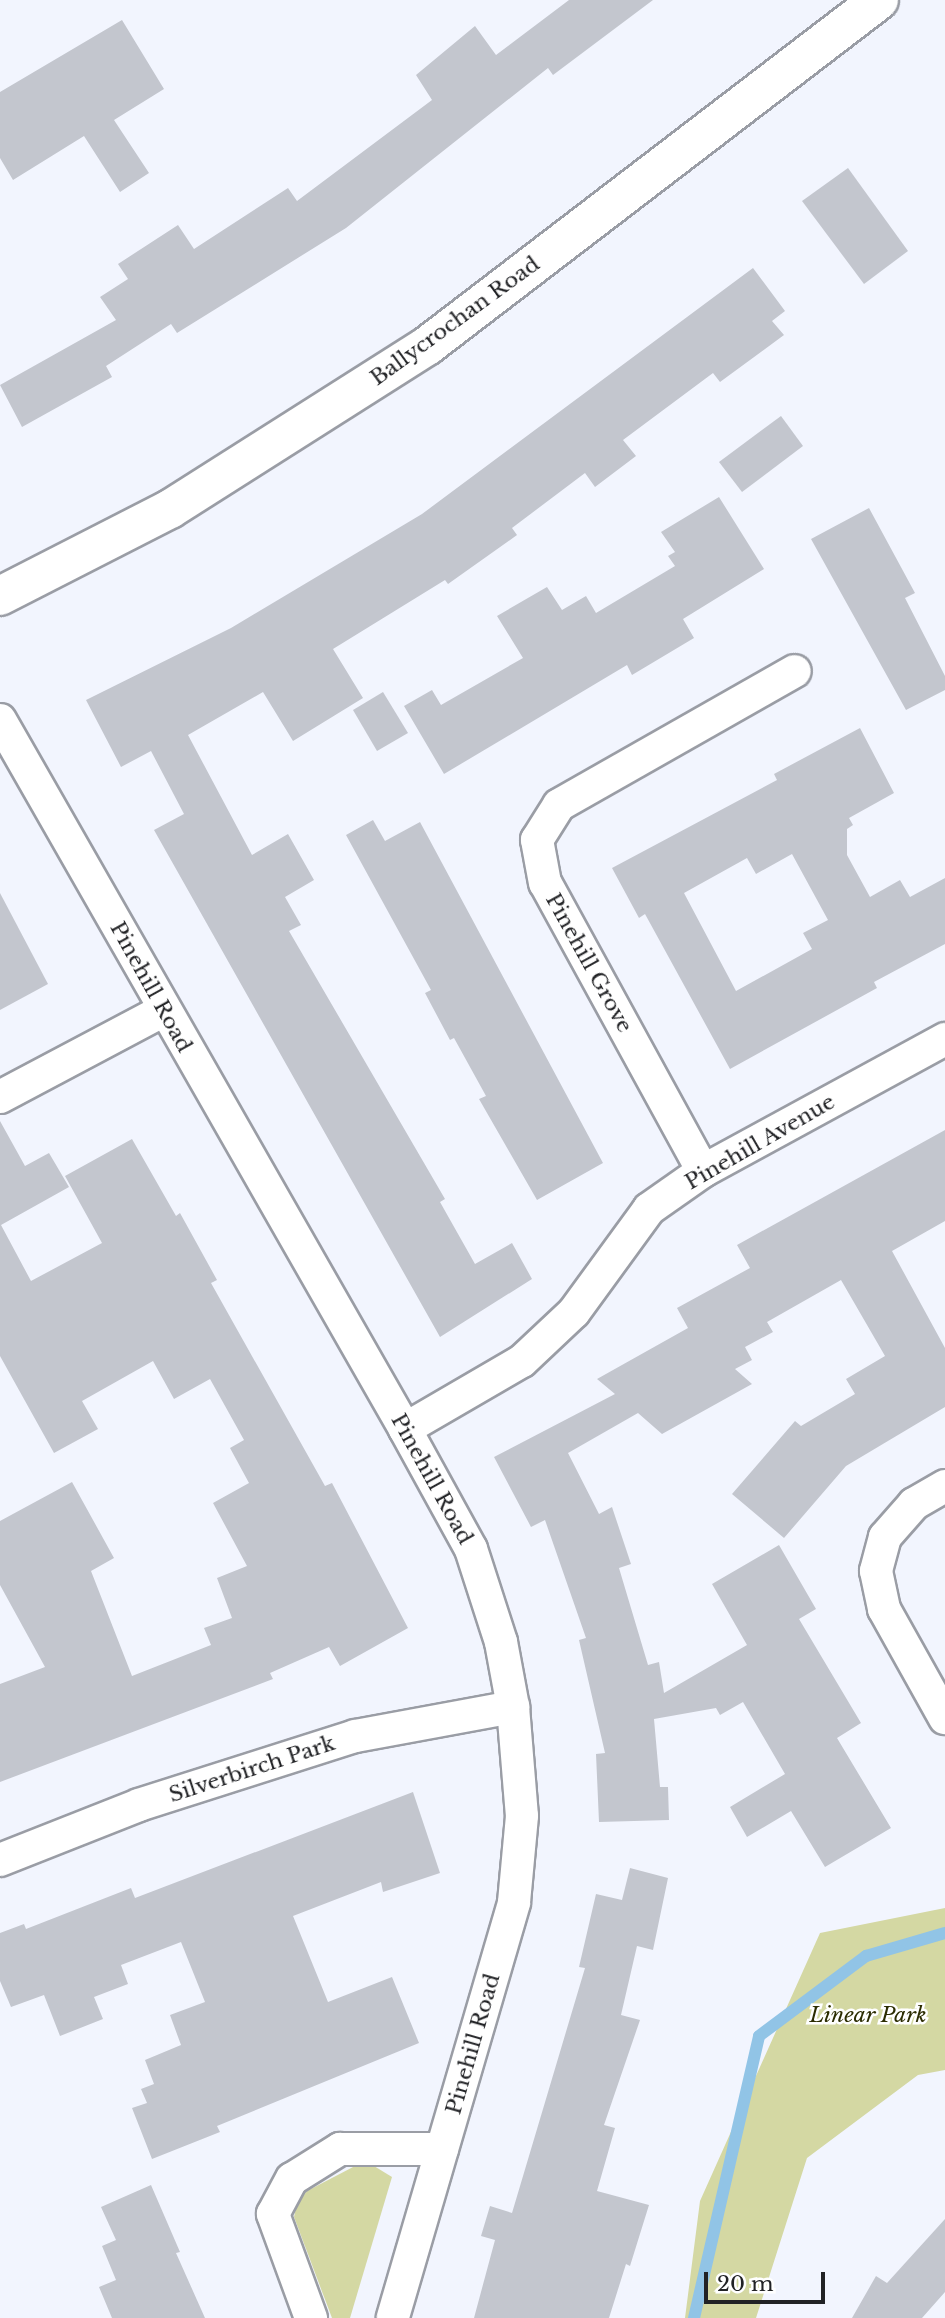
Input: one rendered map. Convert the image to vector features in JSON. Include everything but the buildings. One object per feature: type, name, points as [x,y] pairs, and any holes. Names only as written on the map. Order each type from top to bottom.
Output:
[{"type":"street","name":"Ballycrochan Road","points":[[0,596],[170,509],[427,346],[879,0]]},
{"type":"street","name":"Pinehill Grove","points":[[703,1171],[545,883],[537,840],[559,805],[795,671]]},
{"type":"street","name":"Pinehill Road","points":[[0,720],[471,1549],[500,1642],[513,1707],[522,1816],[514,1903],[393,2318]]},
{"type":"street","points":[[0,1097],[164,1010]]},
{"type":"street","name":"Pinehill Avenue","points":[[405,1429],[522,1361],[574,1312],[649,1209],[703,1171],[945,1039]]},
{"type":"street","points":[[945,1486],[914,1504],[886,1537],[876,1571],[884,1609],[945,1718]]},
{"type":"street","name":"Silverbirch Park","points":[[0,1860],[139,1805],[355,1736],[513,1707]]},
{"type":"street","points":[[312,2318],[273,2214],[292,2179],[340,2149],[442,2149]]},
{"type":"green space","name":"Linear Park","points":[[945,1908],[945,2070],[918,2075],[807,2158],[756,2318],[685,2318],[700,2201],[820,1933]]},
{"type":"green space","points":[[355,2166],[374,2166],[392,2177],[350,2318],[332,2318],[294,2217],[297,2203],[307,2191]]},
{"type":"waterway","points":[[694,2318],[759,2036],[866,1956],[945,1933]]}]
